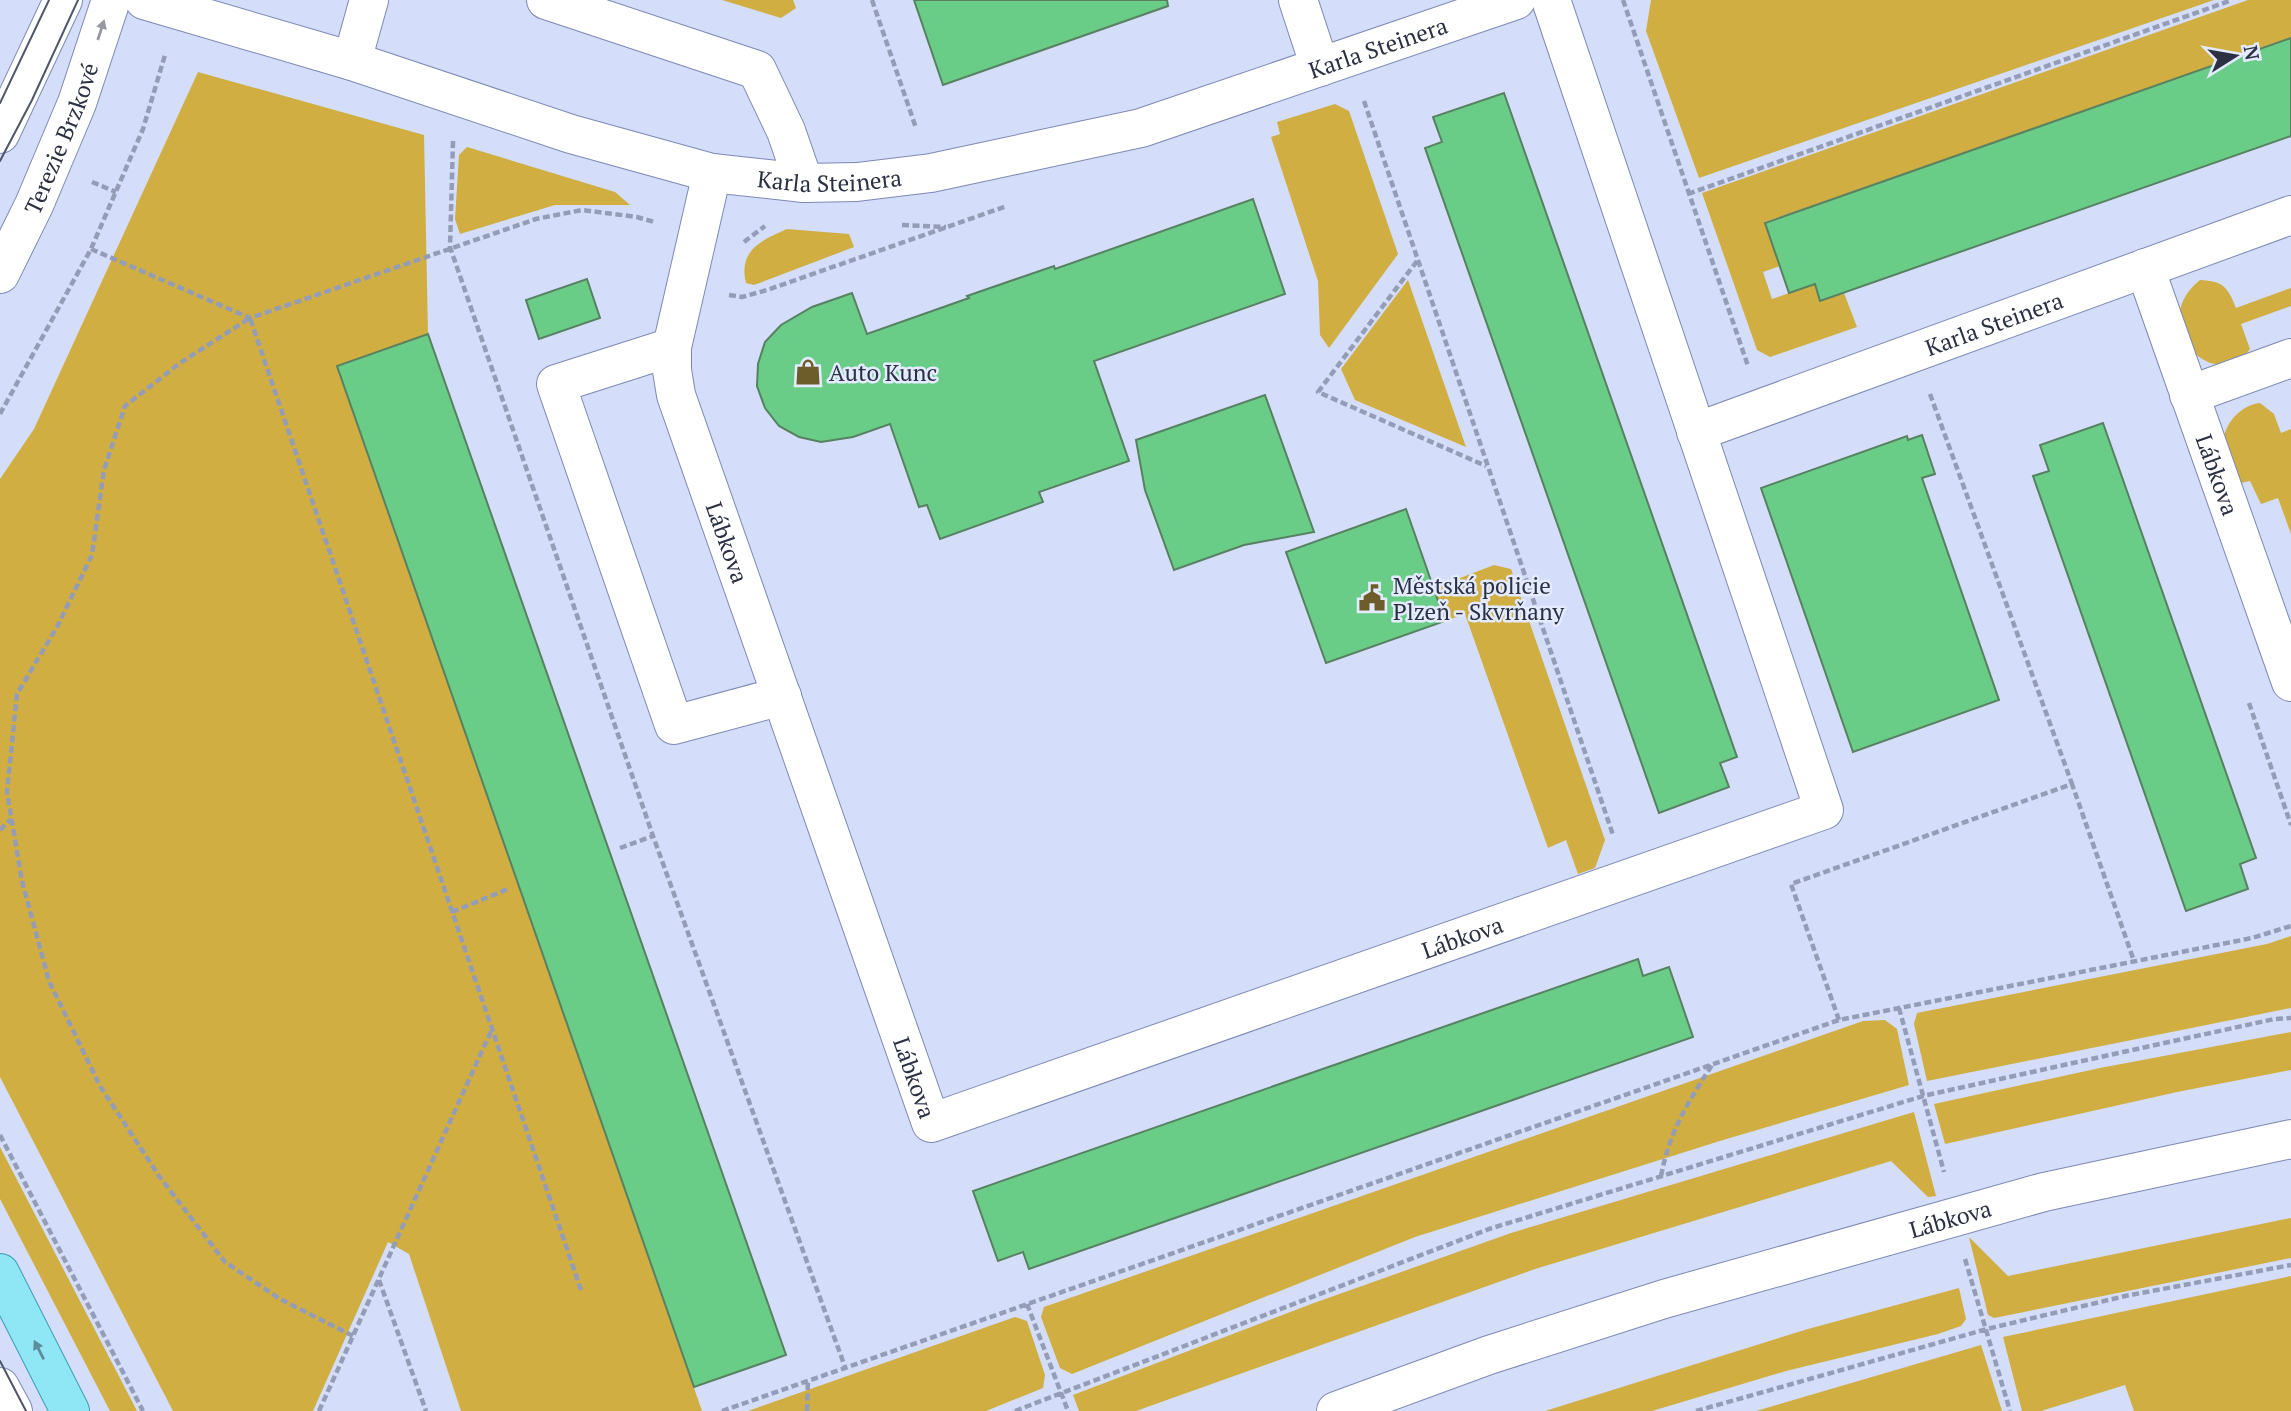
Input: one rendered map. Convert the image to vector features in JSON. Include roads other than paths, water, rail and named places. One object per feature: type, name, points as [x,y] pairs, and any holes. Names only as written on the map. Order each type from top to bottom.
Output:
[{"type":"main road","points":[[0,1273],[70,1411]]},
{"type":"street","points":[[0,134],[63,0]]},
{"type":"street","name":"Terezie Brzkové","points":[[0,274],[39,195],[67,128],[111,0]]},
{"type":"street","points":[[352,61],[369,0]]},
{"type":"street","points":[[546,0],[757,70],[786,131],[804,183]]},
{"type":"street","points":[[1298,0],[1334,62]]},
{"type":"street","name":"Karla Steinera","points":[[162,5],[352,61],[571,134],[712,173],[804,183],[857,182],[931,173],[1141,128],[1516,0]]},
{"type":"street","points":[[1551,0],[1696,432]]},
{"type":"street","name":"Lábkova","points":[[712,173],[673,347],[672,370],[676,395],[931,1123],[1824,810],[1696,432]]},
{"type":"street","name":"Karla Steinera","points":[[1696,432],[2291,215]]},
{"type":"street","name":"Lábkova","points":[[2145,268],[2291,682]]},
{"type":"street","points":[[673,347],[556,384],[674,725],[782,696]]},
{"type":"street","points":[[2189,395],[2291,358]]},
{"type":"street","name":"Lábkova","points":[[1336,1411],[1489,1355],[1664,1299],[2044,1192],[2291,1139]]},
{"type":"street","points":[[0,1387],[13,1411]]},
{"type":"tram line","points":[[0,103],[49,0]]},
{"type":"tram line","points":[[0,161],[32,100],[78,0]]},
{"type":"tram line","points":[[0,1361],[26,1411]]},
{"type":"place","name":"Auto Kunc","points":[[808,372]]},
{"type":"place","name":"Městská policie Plzeň - Skvrňany","points":[[1372,598]]}]
